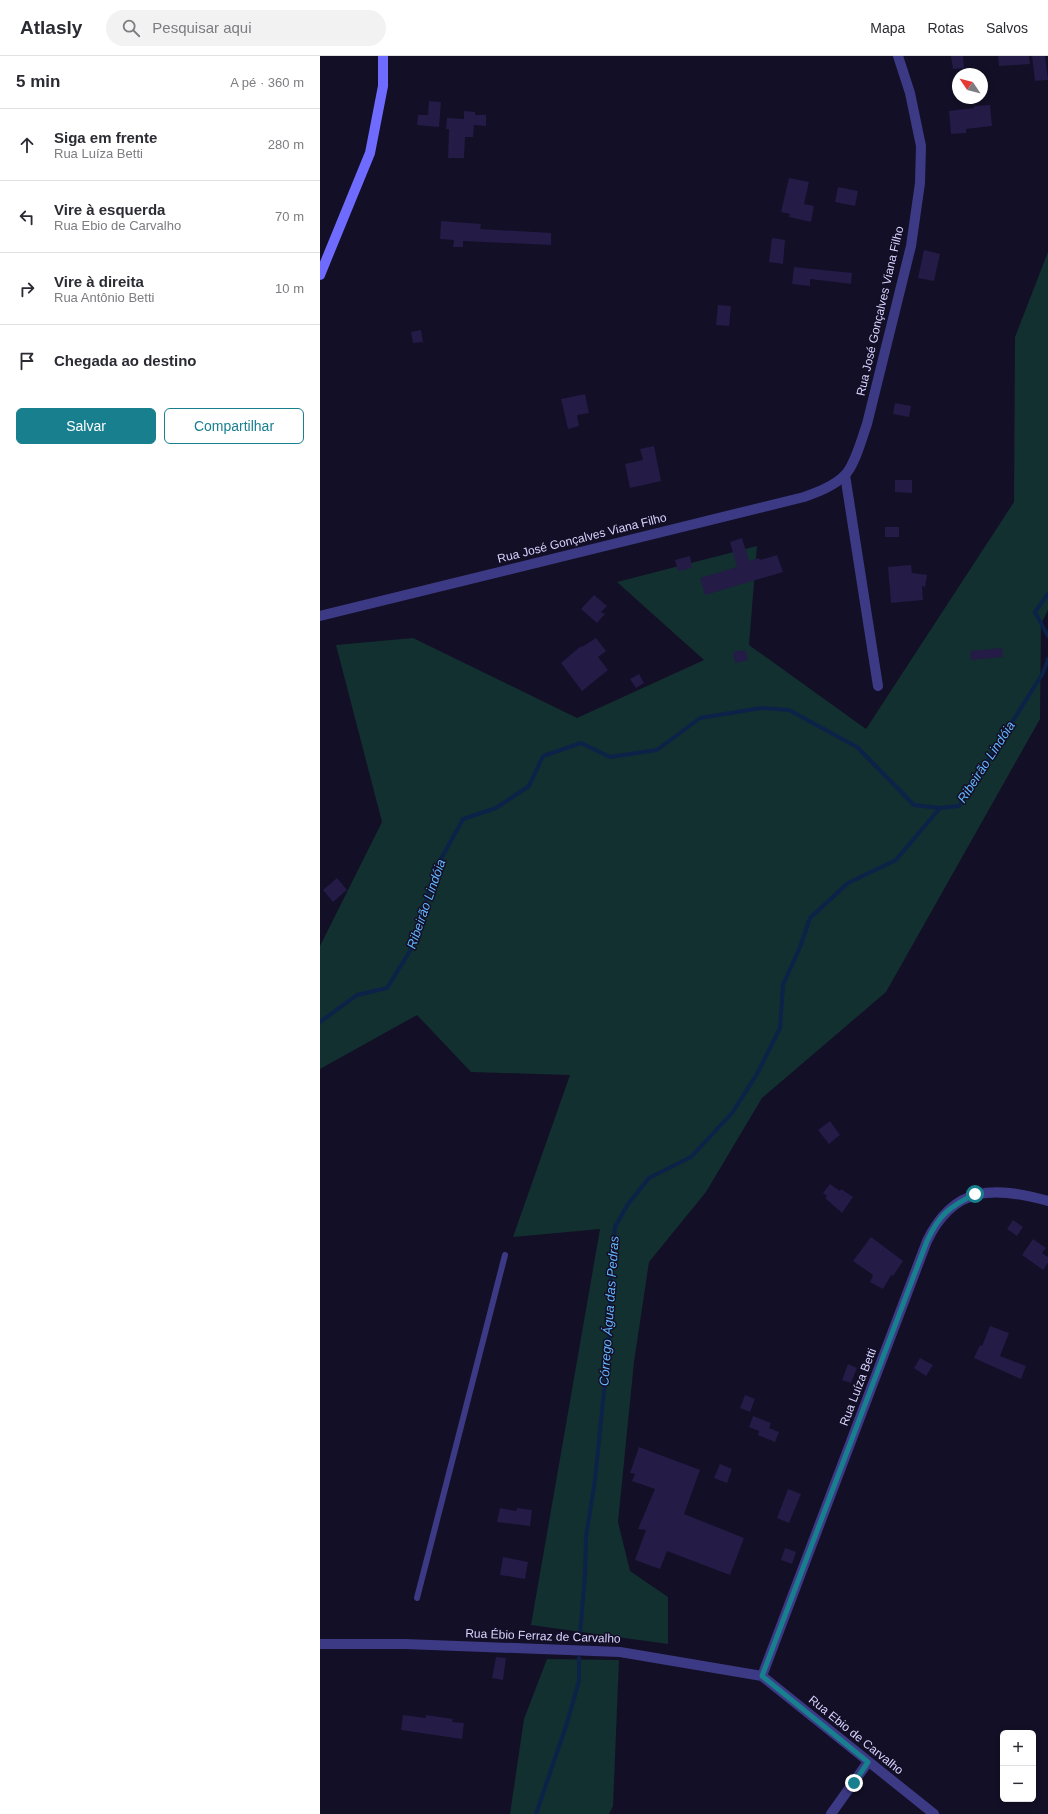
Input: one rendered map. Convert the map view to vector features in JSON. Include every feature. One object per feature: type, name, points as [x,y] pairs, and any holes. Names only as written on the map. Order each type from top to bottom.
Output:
[{"type":"street","points":[[320,275],[335,242],[370,153],[383,86],[383,56]]},
{"type":"street","name":"Rua José Gonçalves Viana Filho","points":[[320,616],[804,497],[824,490],[846,475],[858,451],[869,416],[911,246],[920,183],[921,146],[910,93],[898,56]]},
{"type":"street","points":[[846,475],[878,686]]},
{"type":"street","name":"Rua Luíza Betti","points":[[762,1676],[927,1241],[935,1224],[953,1205],[975,1194],[1001,1191],[1024,1194],[1048,1201]]},
{"type":"street","name":"Rua Ébio Ferraz de Carvalho","points":[[320,1644],[405,1644],[620,1652],[762,1676]]},
{"type":"street","name":"Rua Ebio de Carvalho","points":[[762,1676],[934,1814]]},
{"type":"street","points":[[831,1814],[868,1762]]},
{"type":"lane","points":[[417,1598],[505,1255]]},
{"type":"green space","points":[[1048,252],[1048,610],[1041,624],[1040,719],[886,992],[762,1098],[706,1192],[649,1262],[634,1362],[618,1522],[630,1571],[668,1597],[668,1644],[531,1625],[600,1229],[513,1237],[570,1075],[471,1072],[417,1015],[320,1069],[320,946],[382,822],[336,645],[413,638],[577,718],[704,660],[617,582],[757,546],[749,645],[866,729],[1014,502],[1015,337]]},
{"type":"green space","points":[[547,1659],[619,1660],[613,1806],[609,1814],[510,1814],[524,1719]]},
{"type":"building","points":[[951,56],[963,56],[964,68],[953,68]]},
{"type":"building","points":[[998,56],[1029,56],[1030,64],[999,66]]},
{"type":"building","points":[[1032,56],[1045,56],[1048,80],[1035,81]]},
{"type":"building","points":[[429,101],[441,102],[439,127],[417,125],[418,115],[428,115]]},
{"type":"building","points":[[990,105],[992,126],[966,129],[966,133],[951,134],[949,111],[974,108],[974,106]]},
{"type":"building","points":[[464,111],[475,112],[475,115],[486,115],[486,126],[474,125],[473,137],[465,137],[464,158],[448,158],[449,129],[446,129],[447,118],[464,119]]},
{"type":"building","points":[[789,178],[809,182],[804,204],[814,206],[811,222],[789,217],[790,214],[781,212]]},
{"type":"building","points":[[838,187],[858,191],[855,206],[835,202]]},
{"type":"building","points":[[441,221],[481,224],[480,229],[551,233],[551,245],[463,241],[463,247],[453,247],[454,240],[440,239]]},
{"type":"building","points":[[772,238],[785,240],[783,264],[769,262]]},
{"type":"building","points":[[924,250],[940,254],[934,281],[918,278]]},
{"type":"building","points":[[794,267],[852,273],[851,284],[810,279],[810,286],[792,284]]},
{"type":"building","points":[[718,305],[731,306],[729,326],[716,325]]},
{"type":"building","points":[[421,330],[423,342],[413,343],[411,332]]},
{"type":"building","points":[[585,394],[589,413],[577,415],[579,426],[568,429],[561,399]]},
{"type":"building","points":[[895,403],[911,406],[909,417],[893,414]]},
{"type":"building","points":[[654,446],[661,481],[630,488],[625,464],[643,460],[640,449]]},
{"type":"building","points":[[895,480],[912,480],[912,493],[895,492]]},
{"type":"building","points":[[885,527],[899,527],[899,537],[885,537]]},
{"type":"building","points":[[742,538],[749,561],[759,558],[760,560],[777,555],[783,572],[705,595],[700,578],[737,567],[730,542]]},
{"type":"building","points":[[690,556],[692,568],[678,571],[675,560]]},
{"type":"building","points":[[911,565],[912,573],[927,575],[925,587],[922,586],[923,600],[891,603],[888,567]]},
{"type":"building","points":[[594,595],[607,606],[601,612],[605,614],[597,623],[581,609]]},
{"type":"building","points":[[596,638],[606,651],[598,657],[608,670],[582,691],[561,663],[581,646],[582,647]]},
{"type":"building","points":[[1002,648],[1003,657],[971,660],[970,651]]},
{"type":"building","points":[[745,650],[748,660],[735,663],[733,652]]},
{"type":"building","points":[[639,674],[644,683],[636,688],[630,679]]},
{"type":"building","points":[[337,878],[347,890],[333,902],[323,890]]},
{"type":"building","points":[[830,1121],[840,1135],[829,1144],[818,1130]]},
{"type":"building","points":[[830,1184],[853,1197],[842,1213],[825,1198],[827,1196],[823,1193]]},
{"type":"building","points":[[1013,1220],[1023,1227],[1017,1236],[1007,1229]]},
{"type":"building","points":[[871,1237],[903,1261],[893,1276],[891,1275],[883,1289],[870,1282],[873,1275],[853,1261]]},
{"type":"building","points":[[1033,1239],[1046,1248],[1042,1253],[1048,1257],[1048,1263],[1043,1270],[1022,1255]]},
{"type":"building","points":[[990,1326],[1009,1333],[1000,1356],[1026,1366],[1021,1379],[974,1358],[980,1345],[982,1346]]},
{"type":"building","points":[[920,1358],[933,1365],[926,1376],[914,1368]]},
{"type":"building","points":[[848,1364],[857,1368],[851,1383],[842,1380]]},
{"type":"building","points":[[745,1395],[755,1399],[750,1412],[740,1408]]},
{"type":"building","points":[[753,1416],[771,1423],[769,1428],[779,1432],[775,1442],[758,1435],[759,1431],[749,1427]]},
{"type":"building","points":[[639,1447],[700,1470],[684,1514],[744,1538],[730,1575],[667,1551],[660,1569],[635,1560],[646,1530],[638,1529],[655,1489],[632,1481],[635,1474],[630,1473]]},
{"type":"building","points":[[720,1464],[732,1469],[727,1483],[714,1478]]},
{"type":"building","points":[[788,1489],[801,1494],[789,1523],[777,1518]]},
{"type":"building","points":[[500,1508],[516,1511],[517,1508],[532,1510],[530,1526],[497,1522]]},
{"type":"building","points":[[785,1548],[796,1552],[792,1564],[781,1560]]},
{"type":"building","points":[[503,1557],[528,1562],[525,1579],[500,1575]]},
{"type":"building","points":[[496,1657],[506,1658],[503,1680],[492,1678]]},
{"type":"building","points":[[403,1715],[426,1718],[426,1715],[453,1719],[452,1722],[464,1723],[462,1739],[401,1730]]},
{"type":"waterway","name":"Ribeirão Lindóia","points":[[1048,594],[1035,612],[1048,636]]},
{"type":"waterway","name":"Ribeirão Lindóia","points":[[320,1022],[357,995],[387,988],[410,951],[436,868],[463,819],[496,808],[529,786],[543,756],[581,743],[610,757],[657,750],[700,718],[761,708],[789,710],[857,747],[914,805],[940,808],[959,806],[1043,673],[1048,659]]},
{"type":"waterway","name":"Córrego Água das Pedras","points":[[580,1634],[585,1576],[586,1537],[595,1480],[609,1343],[611,1272],[615,1227],[628,1204],[649,1178],[691,1157],[732,1113],[757,1074],[780,1028],[783,985],[800,947],[810,918],[848,883],[896,860],[940,808]]},
{"type":"waterway","name":"Córrego Água das Pedras","points":[[536,1814],[567,1723],[579,1681],[579,1658]]},
{"type":"route","points":[[854,1783],[868,1762],[762,1676],[927,1241],[935,1224],[953,1205],[975,1194]]}]
